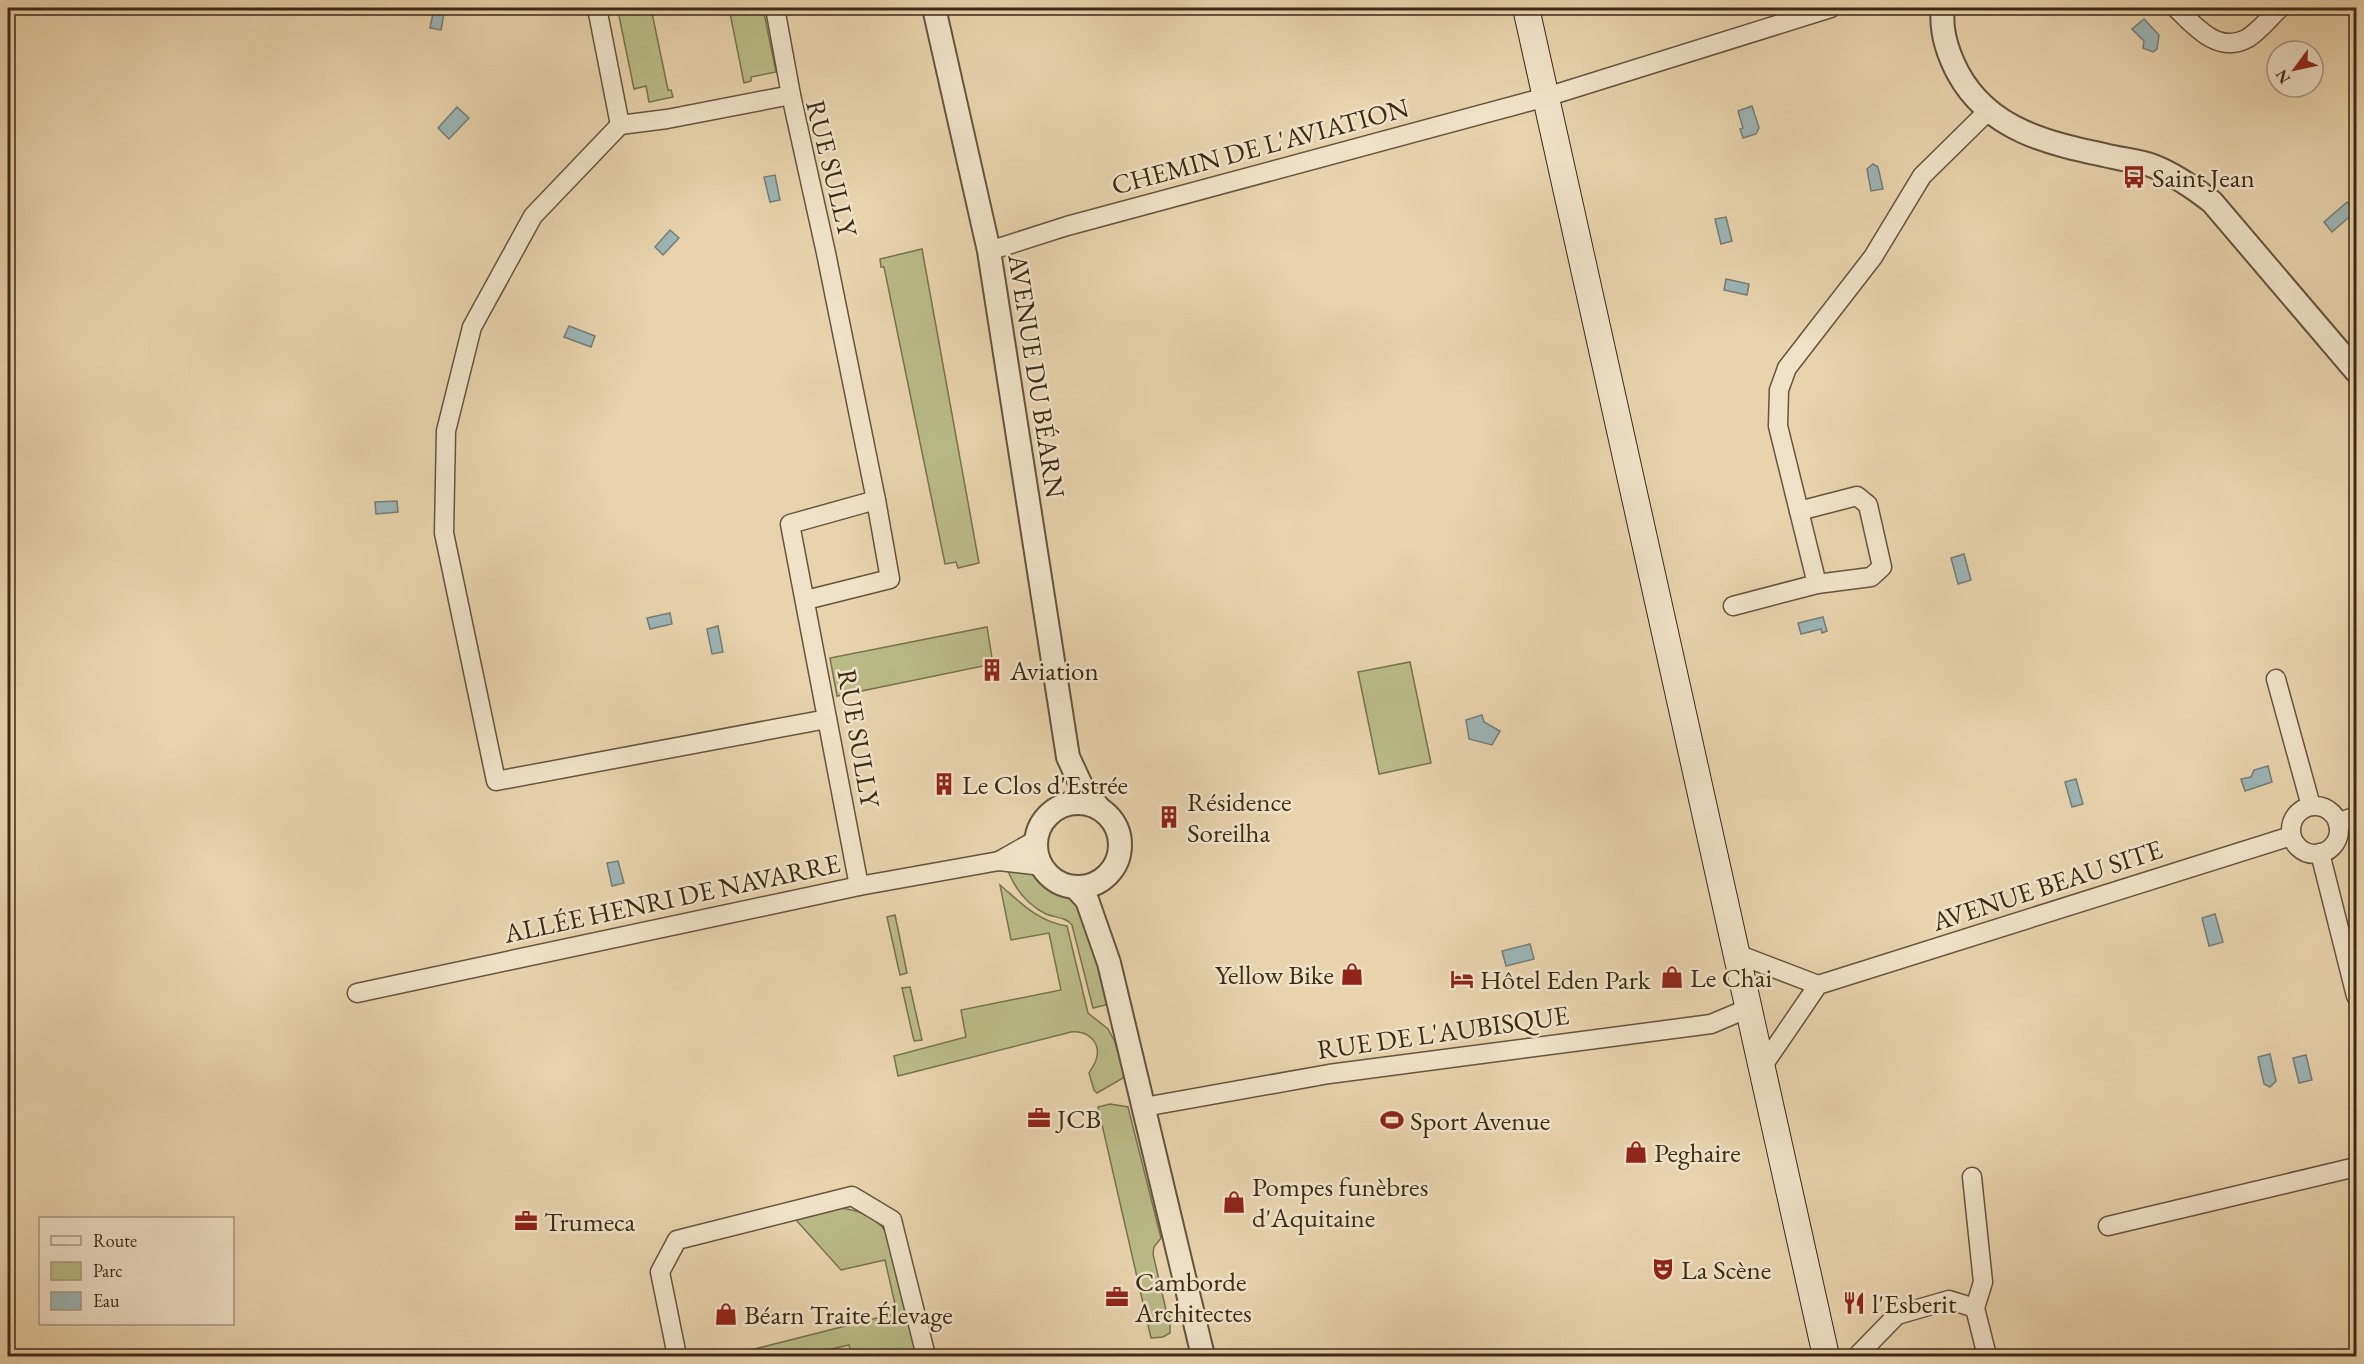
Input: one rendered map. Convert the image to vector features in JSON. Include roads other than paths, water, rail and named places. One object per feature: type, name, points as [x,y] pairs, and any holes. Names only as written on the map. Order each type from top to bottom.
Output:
[{"type":"main road","points":[[1526,8],[1826,1356]]},
{"type":"street","points":[[597,8],[620,125],[533,216],[472,327],[446,431],[444,533],[496,781],[827,719]]},
{"type":"street","points":[[775,8],[791,95]]},
{"type":"street","name":"AVENUE DU BÉARN","points":[[934,8],[989,251],[1068,757],[1082,786],[1099,808]]},
{"type":"street","name":"CHEMIN DE L'AVIATION","points":[[989,251],[1067,226],[1545,97],[1831,8]]},
{"type":"street","points":[[1943,8],[1941,24],[1950,59],[1967,90],[1988,111],[2016,130],[2076,150],[2153,166],[2190,186],[2212,202],[2356,371]]},
{"type":"street","points":[[2176,8],[2207,38],[2229,43],[2247,39],[2280,8]]},
{"type":"street","name":"RUE SULLY","points":[[620,125],[791,95],[826,253],[890,579],[806,600]]},
{"type":"street","points":[[1817,585],[1778,426],[1779,390],[1787,369],[1873,256],[1922,176],[1988,111]]},
{"type":"street","points":[[1733,606],[1817,585],[1871,577],[1882,567],[1868,505],[1857,496],[1799,511]]},
{"type":"street","name":"RUE SULLY","points":[[859,886],[790,524],[876,500]]},
{"type":"street","points":[[2276,679],[2310,806]]},
{"type":"street","name":"AVENUE DU BÉARN","points":[[1053,812],[1063,787],[1068,757]]},
{"type":"street","points":[[1104,943],[1105,899],[1120,844],[1110,818],[1099,808],[1071,803],[1053,812],[1040,827],[1036,840],[1037,854],[1050,877],[1062,884],[1087,887],[1102,880],[1112,870]]},
{"type":"street","points":[[2310,806],[2324,808],[2330,812],[2338,824],[2339,831],[2333,845],[2320,854],[2306,852],[2299,848],[2291,836],[2293,820],[2303,809],[2310,806]]},
{"type":"street","points":[[2338,824],[2356,816]]},
{"type":"street","name":"AVENUE BEAU SITE","points":[[1818,985],[2291,836]]},
{"type":"street","name":"ALLÉE HENRI DE NAVARRE","points":[[999,861],[1036,840]]},
{"type":"street","points":[[2320,854],[2356,996]]},
{"type":"street","name":"ALLÉE HENRI DE NAVARRE","points":[[357,993],[859,886],[999,861],[1042,866]]},
{"type":"street","points":[[1075,887],[1087,900],[1104,943],[1203,1356]]},
{"type":"street","points":[[1737,954],[1818,985],[1762,1067]]},
{"type":"street","name":"RUE DE L'AUBISQUE","points":[[1144,1107],[1329,1074],[1711,1024],[1749,1008]]},
{"type":"street","points":[[2108,1226],[2356,1167]]},
{"type":"street","points":[[1972,1177],[1983,1282],[1975,1308],[1987,1356]]},
{"type":"street","points":[[677,1356],[660,1272],[677,1240],[852,1196],[892,1220],[926,1356]]},
{"type":"street","points":[[1857,1356],[1897,1315],[1949,1300],[1975,1308]]},
{"type":"water","points":[[434,8],[445,8],[441,30],[430,28]]},
{"type":"water","points":[[2144,19],[2159,35],[2157,49],[2153,52],[2143,48],[2144,41],[2132,29]]},
{"type":"water","points":[[1752,106],[1759,128],[1756,134],[1743,138],[1740,129],[1743,128],[1738,111]]},
{"type":"water","points":[[457,107],[469,118],[449,139],[438,128]]},
{"type":"water","points":[[1873,164],[1878,167],[1883,189],[1871,191],[1867,169]]},
{"type":"water","points":[[775,175],[780,200],[770,202],[764,177]]},
{"type":"water","points":[[2347,202],[2355,212],[2332,232],[2324,222]]},
{"type":"water","points":[[1726,217],[1732,241],[1721,244],[1715,219]]},
{"type":"water","points":[[670,230],[679,238],[663,255],[655,247]]},
{"type":"water","points":[[1726,279],[1749,284],[1747,295],[1724,290]]},
{"type":"water","points":[[569,326],[595,336],[591,347],[564,337]]},
{"type":"water","points":[[397,501],[398,512],[376,514],[375,502]]},
{"type":"water","points":[[1964,554],[1971,580],[1958,584],[1951,558]]},
{"type":"water","points":[[670,613],[672,624],[650,629],[647,618]]},
{"type":"water","points":[[1823,617],[1827,631],[1822,633],[1821,629],[1801,634],[1798,623]]},
{"type":"water","points":[[718,626],[723,652],[712,654],[707,629]]},
{"type":"water","points":[[1482,715],[1484,722],[1500,731],[1492,745],[1469,739],[1466,720]]},
{"type":"water","points":[[2268,766],[2272,782],[2245,791],[2241,779],[2251,777],[2254,770]]},
{"type":"water","points":[[2076,779],[2083,804],[2072,807],[2065,782]]},
{"type":"water","points":[[618,861],[624,883],[612,886],[607,863]]},
{"type":"water","points":[[2215,914],[2223,942],[2209,946],[2202,918]]},
{"type":"water","points":[[1530,944],[1534,959],[1506,966],[1502,951]]},
{"type":"water","points":[[2270,1054],[2276,1081],[2270,1087],[2264,1084],[2258,1057]]},
{"type":"water","points":[[2306,1055],[2312,1080],[2299,1083],[2293,1058]]},
{"type":"place","name":"Saint Jean","points":[[2134,177]]},
{"type":"place","name":"Aviation","points":[[992,670]]},
{"type":"place","name":"Le Clos d'Estrée","points":[[944,784]]},
{"type":"place","name":"Résidence Soreilha","points":[[1169,817]]},
{"type":"place","name":"Yellow Bike","points":[[1352,974]]},
{"type":"place","name":"Le Chai","points":[[1672,977]]},
{"type":"place","name":"Hôtel Eden Park","points":[[1462,979]]},
{"type":"place","name":"JCB","points":[[1039,1118]]},
{"type":"place","name":"Sport Avenue","points":[[1392,1120]]},
{"type":"place","name":"Peghaire","points":[[1636,1152]]},
{"type":"place","name":"Pompes funèbres d'Aquitaine","points":[[1234,1202]]},
{"type":"place","name":"Trumeca","points":[[526,1221]]},
{"type":"place","name":"La Scène","points":[[1663,1269]]},
{"type":"place","name":"Camborde Architectes","points":[[1117,1297]]},
{"type":"place","name":"l'Esberit","points":[[1854,1303]]},
{"type":"place","name":"Béarn Traite Élevage","points":[[726,1314]]}]
